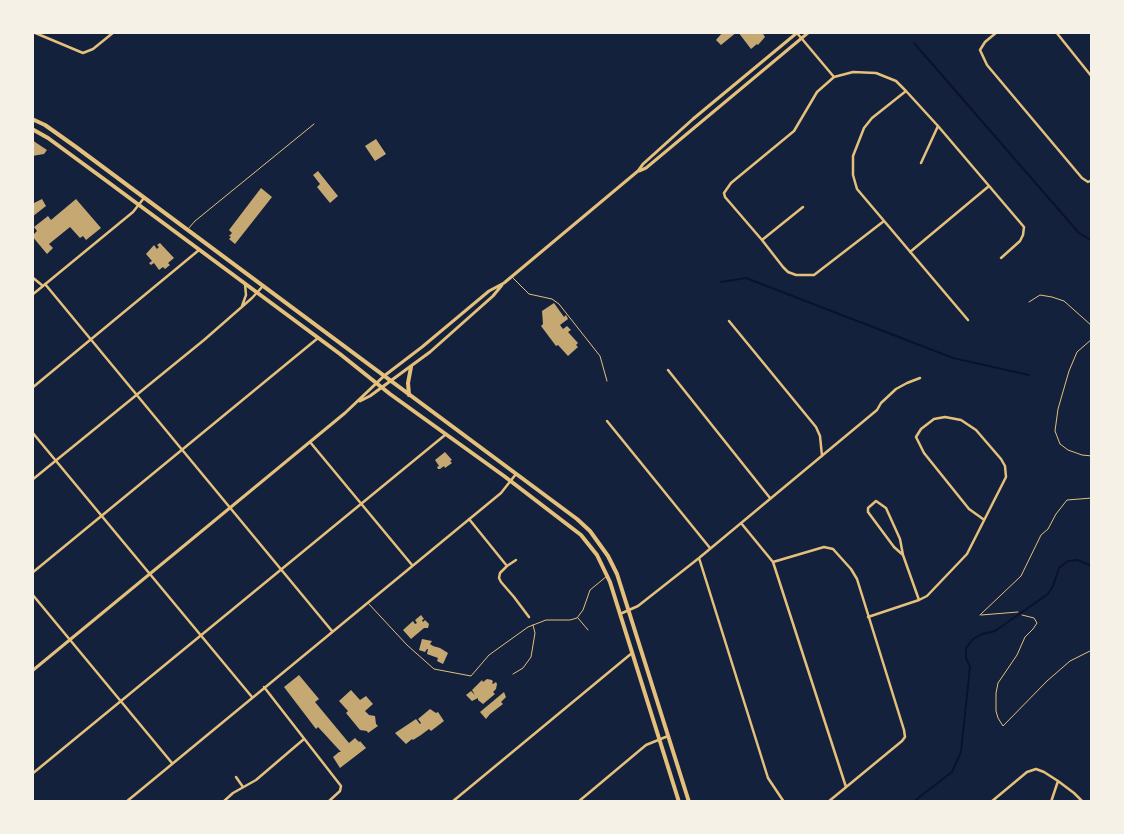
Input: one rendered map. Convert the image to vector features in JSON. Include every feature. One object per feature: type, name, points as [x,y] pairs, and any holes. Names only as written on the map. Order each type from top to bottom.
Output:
[{"type":"main road","points":[[638,171],[646,168],[809,32]]},
{"type":"main road","points":[[359,401],[411,367],[435,348],[494,296],[511,276],[638,171],[643,164],[693,119],[797,33]]},
{"type":"main road","points":[[32,119],[51,129],[577,519],[596,539],[613,566],[689,802]]},
{"type":"main road","points":[[32,129],[48,138],[139,205],[581,535],[597,556],[607,576],[679,802]]},
{"type":"main road","points":[[32,671],[359,401],[384,376],[490,291],[504,283]]},
{"type":"main road","points":[[409,395],[408,383],[411,367]]},
{"type":"street","points":[[33,32],[83,53],[93,50],[114,32]]},
{"type":"street","points":[[996,32],[985,42],[980,50],[987,65],[1082,178],[1088,182],[1092,180]]},
{"type":"street","points":[[797,33],[834,77]]},
{"type":"street","points":[[1056,33],[1092,77]]},
{"type":"street","points":[[884,221],[814,275],[804,276],[788,272],[729,202],[724,193],[731,183],[794,131],[817,92],[834,77],[853,72],[876,73],[896,81],[906,91],[1024,227],[1024,235],[1020,241],[1001,258]]},
{"type":"street","points":[[906,91],[872,118],[864,128],[853,156],[853,175],[857,189],[968,320]]},
{"type":"street","points":[[921,163],[938,126]]},
{"type":"street","points":[[910,252],[990,186]]},
{"type":"street","points":[[32,295],[127,218],[144,198]]},
{"type":"street","points":[[762,240],[802,207]]},
{"type":"street","points":[[32,388],[199,250]]},
{"type":"street","points":[[32,277],[44,285],[91,340],[332,631]]},
{"type":"street","points":[[242,307],[246,295],[245,284]]},
{"type":"street","points":[[32,480],[242,307],[263,286]]},
{"type":"street","points":[[729,321],[816,427],[820,436],[822,456]]},
{"type":"street","points":[[32,573],[318,338]]},
{"type":"street","points":[[668,370],[770,498]]},
{"type":"street","points":[[620,614],[638,606],[699,558],[877,410],[881,403],[896,389],[907,382],[920,378]]},
{"type":"street","points":[[868,617],[927,596],[967,554],[1006,477],[1005,466],[976,430],[961,420],[945,417],[934,419],[922,428],[916,437],[924,454],[970,509],[984,519]]},
{"type":"street","points":[[607,421],[710,548]]},
{"type":"street","points":[[32,432],[252,697]]},
{"type":"street","points":[[32,774],[445,435]]},
{"type":"street","points":[[310,442],[412,565]]},
{"type":"street","points":[[127,801],[501,493],[516,474]]},
{"type":"street","points":[[903,555],[894,547],[868,512],[868,508],[876,501],[886,508],[900,539],[903,555],[919,600]]},
{"type":"street","points":[[469,519],[507,566]]},
{"type":"street","points":[[741,523],[773,562],[846,787]]},
{"type":"street","points":[[773,562],[824,547],[833,549],[851,569],[857,579],[904,730],[905,737],[828,802]]},
{"type":"street","points":[[699,558],[768,778],[784,802]]},
{"type":"street","points":[[516,560],[500,573],[501,582],[530,617]]},
{"type":"street","points":[[32,594],[172,763]]},
{"type":"street","points":[[452,802],[632,653]]},
{"type":"street","points":[[264,687],[341,786],[340,791],[328,802]]},
{"type":"street","points":[[578,802],[646,745],[668,736]]},
{"type":"street","points":[[223,802],[256,780],[304,739]]},
{"type":"street","points":[[991,802],[1027,772],[1036,769],[1058,781],[1083,802]]},
{"type":"street","points":[[236,777],[243,787]]},
{"type":"street","points":[[1051,802],[1058,781]]},
{"type":"lane","points":[[187,230],[195,221],[314,124]]},
{"type":"lane","points":[[511,276],[529,294],[552,299],[559,304],[600,356],[607,381]]},
{"type":"lane","points":[[367,603],[413,651],[434,669],[471,676],[489,655],[533,624],[546,620],[570,620],[577,618],[583,610],[592,587],[607,576]]},
{"type":"lane","points":[[577,618],[588,630]]},
{"type":"lane","points":[[513,674],[524,668],[531,657],[535,633],[533,624]]},
{"type":"path","points":[[1028,302],[1040,296],[1052,296],[1064,301],[1092,326]]},
{"type":"path","points":[[1092,339],[1077,352],[1069,371],[1058,409],[1055,431],[1060,444],[1068,450],[1092,456]]},
{"type":"path","points":[[1018,612],[980,615],[1020,576],[1041,536],[1048,529],[1056,514],[1067,500],[1092,498]]},
{"type":"path","points":[[1022,615],[1034,618],[1037,623],[1025,637],[1017,655],[998,683],[995,704],[998,718],[1004,726],[1047,681],[1070,662],[1092,650]]},
{"type":"building","points":[[723,32],[737,32],[721,45],[716,40]]},
{"type":"building","points":[[738,32],[762,32],[765,37],[758,45],[751,49]]},
{"type":"building","points":[[376,139],[386,154],[375,161],[365,146]]},
{"type":"building","points":[[32,140],[47,150],[44,154],[32,156]]},
{"type":"building","points":[[318,171],[338,196],[330,203],[317,187],[320,184],[313,175]]},
{"type":"building","points":[[261,188],[272,197],[235,244],[229,239],[232,233],[229,230]]},
{"type":"building","points":[[42,199],[46,206],[32,217],[32,204]]},
{"type":"building","points":[[76,199],[101,228],[86,240],[83,236],[80,238],[70,227],[49,244],[53,248],[47,254],[32,236],[37,231],[34,227],[48,216],[51,220]]},
{"type":"building","points":[[160,243],[174,258],[165,269],[163,267],[159,270],[154,263],[151,265],[149,263],[152,261],[146,254],[154,245],[157,249],[159,247],[157,245]]},
{"type":"building","points":[[554,303],[564,317],[566,315],[568,319],[560,325],[563,329],[567,326],[571,330],[568,332],[578,343],[576,345],[578,347],[568,356],[558,345],[556,346],[541,326],[543,324],[542,311]]},
{"type":"building","points":[[445,452],[452,460],[450,461],[452,463],[445,468],[444,466],[438,469],[437,467],[439,466],[435,460]]},
{"type":"building","points":[[421,615],[424,619],[422,620],[423,622],[425,620],[429,624],[428,628],[424,628],[411,639],[403,630],[413,621],[415,624],[417,623],[415,620]]},
{"type":"building","points":[[422,639],[432,641],[430,644],[448,653],[443,664],[437,661],[438,658],[427,654],[428,649],[425,652],[419,650]]},
{"type":"building","points":[[299,675],[319,699],[315,702],[349,743],[355,738],[366,748],[340,768],[333,757],[341,752],[318,727],[316,729],[284,687]]},
{"type":"building","points":[[487,679],[492,680],[493,684],[496,682],[496,689],[493,692],[495,694],[483,704],[478,698],[472,701],[466,695],[471,691],[475,695],[472,690],[482,680],[483,682]]},
{"type":"building","points":[[351,690],[360,700],[366,696],[373,704],[365,711],[369,715],[375,716],[378,726],[368,733],[367,731],[360,730],[339,701]]},
{"type":"building","points":[[504,692],[506,697],[501,702],[503,704],[486,719],[480,712]]},
{"type":"building","points":[[430,709],[436,713],[438,712],[444,721],[431,731],[429,729],[406,744],[395,733],[416,719],[420,724],[418,719]]},
{"type":"waterway","points":[[572,32],[580,32]]},
{"type":"waterway","points":[[914,43],[1079,233],[1092,241]]},
{"type":"waterway","points":[[721,282],[746,278],[953,358],[1029,375]]},
{"type":"waterway","points":[[913,802],[952,772],[961,752],[970,667],[966,658],[966,648],[973,639],[982,634],[995,631],[1048,594],[1059,568],[1068,561],[1077,560],[1092,566]]}]
